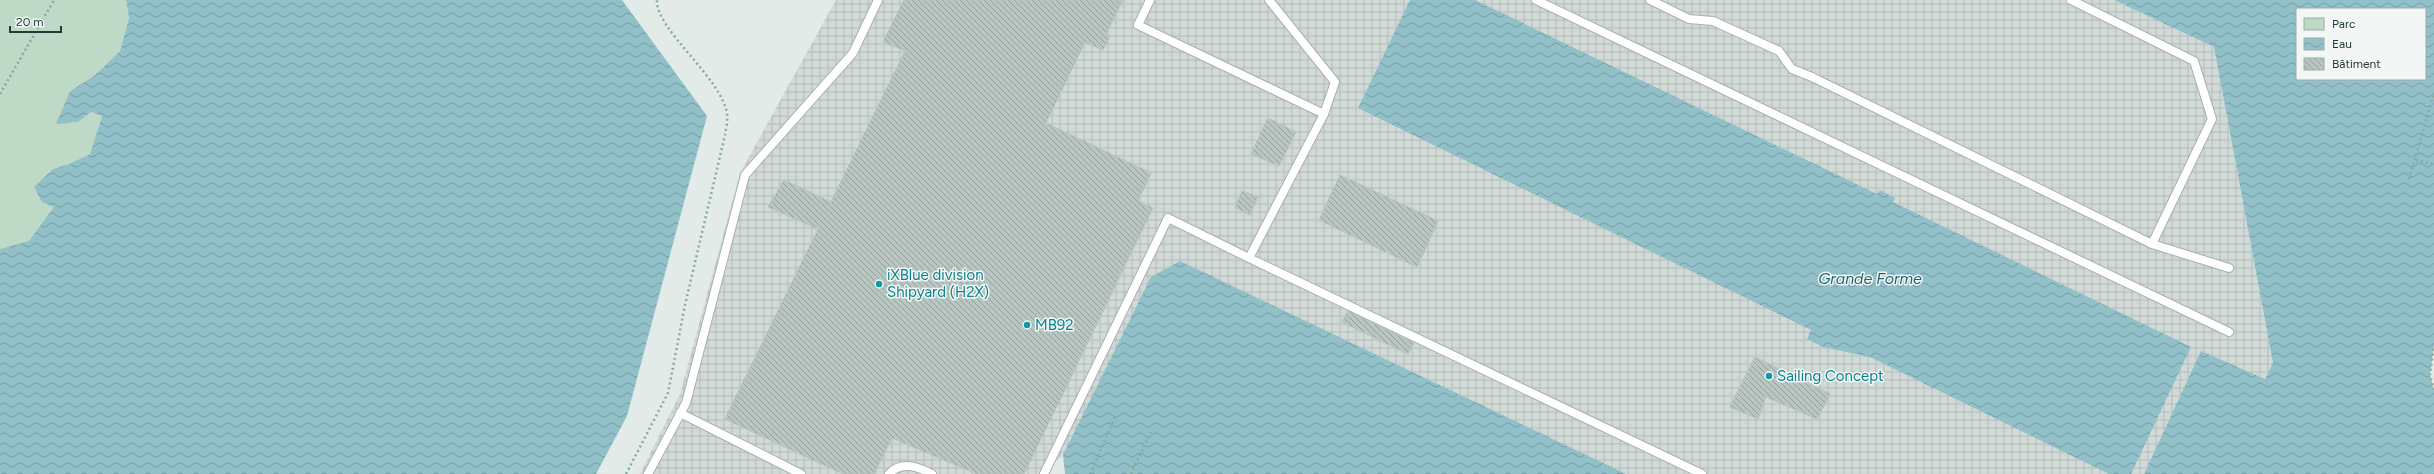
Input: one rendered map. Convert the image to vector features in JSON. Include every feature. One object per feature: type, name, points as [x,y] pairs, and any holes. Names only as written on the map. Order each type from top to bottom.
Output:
[{"type":"lane","points":[[648,474],[686,403],[745,175],[853,53],[878,0]]},
{"type":"lane","points":[[1150,0],[1138,25],[1324,114]]},
{"type":"lane","points":[[1249,258],[1324,114],[1335,82],[1269,0]]},
{"type":"lane","points":[[1536,0],[2229,332]]},
{"type":"lane","points":[[1650,0],[1689,19],[1712,21],[1778,51],[1792,69],[1812,77],[2152,244],[2229,268]]},
{"type":"lane","points":[[2071,0],[2194,61],[2212,119],[2152,244]]},
{"type":"lane","points":[[1044,474],[1168,218],[1702,474]]},
{"type":"lane","points":[[680,413],[801,474]]},
{"type":"lane","points":[[889,474],[894,469],[906,465],[932,474]]},
{"type":"path","points":[[0,94],[54,0]]},
{"type":"path","points":[[626,474],[668,393],[685,305],[725,135],[728,114],[719,92],[665,22],[657,8],[657,0]]},
{"type":"path","points":[[2409,179],[2416,160],[2434,93]]},
{"type":"path","points":[[2416,160],[2434,164]]},
{"type":"path","points":[[2434,345],[2430,375],[2434,390]]},
{"type":"path","points":[[1090,474],[1115,418]]},
{"type":"path","points":[[1131,474],[1151,432]]},
{"type":"shaded area","points":[[836,0],[2114,0],[2214,47],[2273,363],[2265,379],[2201,352],[2144,474],[1577,474],[1115,417],[1038,474],[640,474],[680,394],[740,173]]},
{"type":"green space","points":[[0,0],[126,0],[129,18],[120,51],[94,76],[70,91],[57,123],[78,122],[91,112],[102,116],[90,154],[69,164],[53,169],[35,187],[55,207],[29,241],[0,249]]},
{"type":"water","points":[[126,0],[622,0],[707,116],[627,416],[596,474],[0,474],[0,249],[29,241],[54,207],[42,202],[34,187],[53,169],[69,164],[90,154],[102,116],[91,112],[78,122],[56,124],[70,91],[94,76],[120,51],[129,18]]},
{"type":"water","name":"Grande Forme","points":[[1410,0],[1475,0],[1877,194],[1880,190],[1895,198],[1893,202],[2191,347],[2131,474],[2109,474],[1870,357],[1823,347],[1807,339],[1811,330],[1358,108]]},
{"type":"water","points":[[2114,0],[2434,0],[2434,345],[2430,375],[2434,390],[2434,474],[2144,474],[2201,351],[2265,379],[2273,363],[2214,47]]},
{"type":"water","points":[[1180,261],[1626,474],[1065,474],[1063,455],[1151,277]]},
{"type":"building","name":"iXBlue division Shipyard (H2X)","points":[[904,0],[1123,0],[1106,34],[1110,36],[1103,50],[1085,42],[1046,123],[1151,173],[1138,201],[1153,208],[1024,474],[977,474],[892,438],[874,474],[843,474],[725,419],[818,229],[768,207],[784,180],[831,202],[905,51],[883,42]]},
{"type":"building","points":[[1268,118],[1296,132],[1279,166],[1251,154]]},
{"type":"building","points":[[1340,175],[1438,221],[1417,267],[1319,220]]},
{"type":"building","points":[[1242,191],[1258,197],[1250,215],[1235,207]]},
{"type":"building","points":[[1348,311],[1414,343],[1408,354],[1342,322]]},
{"type":"building","name":"Sailing Concept","points":[[1755,357],[1830,394],[1817,419],[1766,397],[1758,419],[1730,407]]},
{"type":"place","name":"iXBlue division Shipyard (H2X)","points":[[879,284]]},
{"type":"place","name":"MB92","points":[[1027,325]]},
{"type":"place","name":"Sailing Concept","points":[[1769,376]]}]
